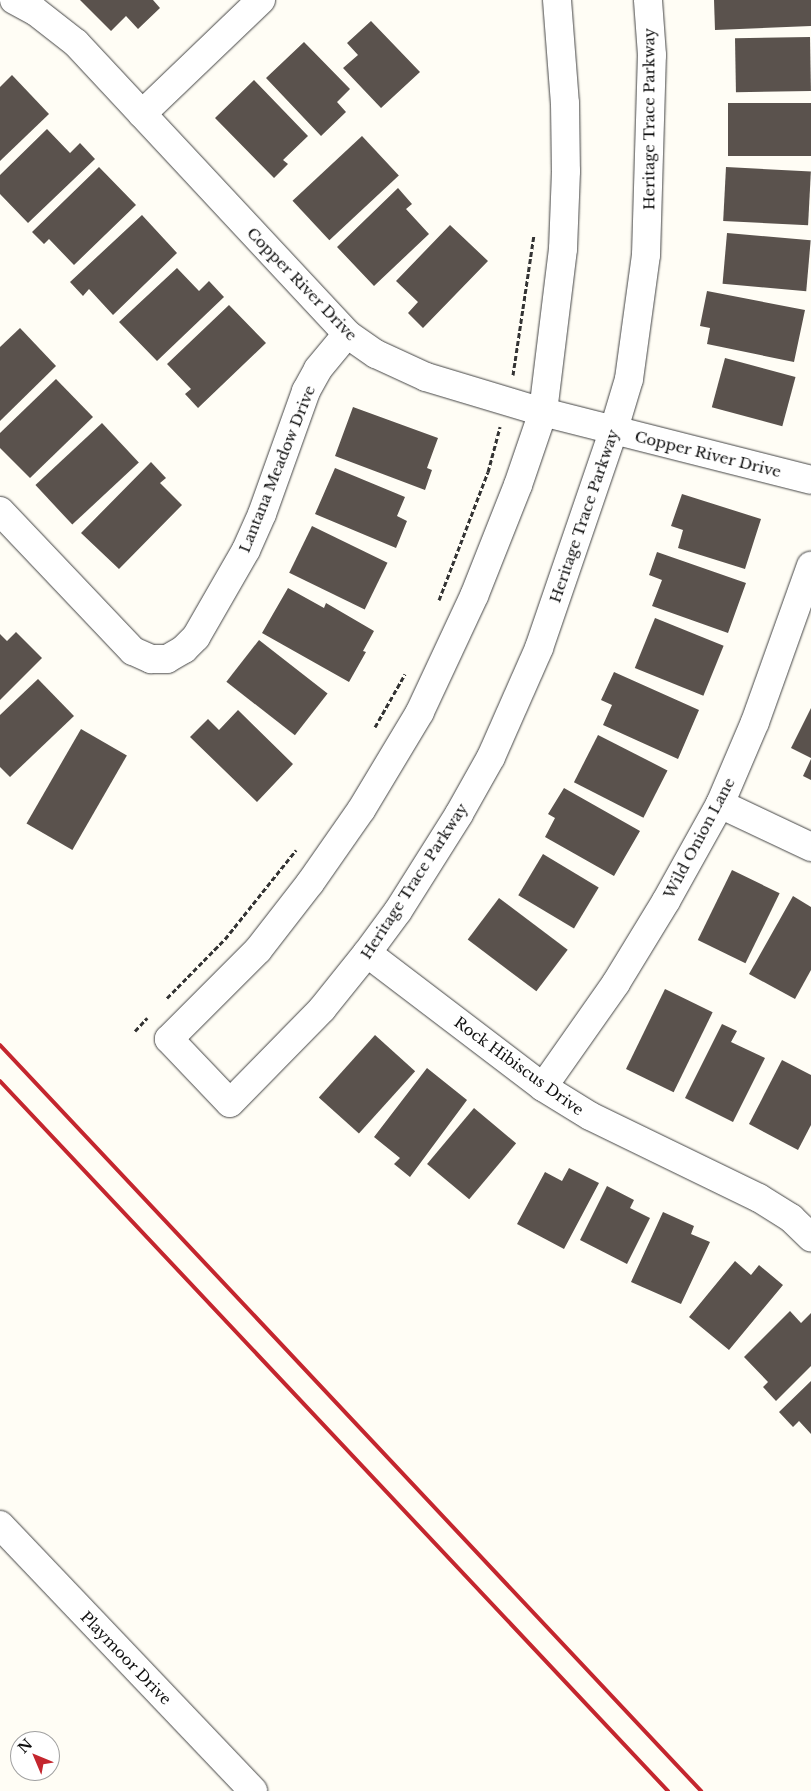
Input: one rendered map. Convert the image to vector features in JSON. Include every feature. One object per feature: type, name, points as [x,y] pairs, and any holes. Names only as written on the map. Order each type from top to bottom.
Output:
[{"type":"street","name":"Copper River Drive","points":[[14,0],[35,11],[76,43],[347,334],[376,354],[426,377],[543,412],[811,480]]},
{"type":"street","points":[[142,114],[261,0]]},
{"type":"street","name":"Heritage Trace Parkway","points":[[558,0],[565,103],[566,180],[563,249],[543,412],[518,485],[474,596],[420,712],[361,810],[310,883],[258,950],[169,1039],[230,1103],[322,1009],[367,954],[460,814],[490,757],[539,648],[614,429],[628,379],[646,255],[652,54],[648,0]]},
{"type":"street","name":"Lantana Meadow Drive","points":[[0,511],[133,651],[151,659],[167,659],[184,649],[196,637],[246,550],[262,514],[306,391],[318,369],[347,334]]},
{"type":"street","name":"Wild Onion Lane","points":[[543,1086],[616,982],[666,901],[720,804],[755,722],[811,566]]},
{"type":"street","points":[[720,804],[811,847]]},
{"type":"street","name":"Rock Hibiscus Drive","points":[[367,954],[543,1086],[590,1116],[759,1198],[790,1218],[811,1237]]},
{"type":"street","name":"Playmoor Drive","points":[[0,1525],[252,1791]]},
{"type":"path","points":[[436,608],[488,472],[514,374],[534,230]]},
{"type":"path","points":[[375,729],[407,669]]},
{"type":"path","points":[[163,1003],[225,939],[298,848]]},
{"type":"path","points":[[135,1031],[149,1017]]},
{"type":"building","points":[[80,0],[153,0],[160,8],[138,29],[126,16],[111,31]]},
{"type":"building","points":[[714,0],[811,0],[811,26],[715,30]]},
{"type":"building","points":[[371,21],[420,72],[381,108],[343,68],[358,55],[347,43]]},
{"type":"building","points":[[810,37],[811,91],[736,92],[735,38]]},
{"type":"building","points":[[304,42],[350,89],[337,102],[346,112],[321,136],[266,78]]},
{"type":"building","points":[[12,75],[49,114],[0,161],[0,87]]},
{"type":"building","points":[[254,80],[308,136],[283,160],[288,164],[274,178],[215,118]]},
{"type":"building","points":[[728,103],[811,103],[811,156],[728,156]]},
{"type":"building","points":[[47,129],[70,153],[80,143],[95,159],[28,223],[0,194],[0,175]]},
{"type":"building","points":[[362,136],[399,175],[329,240],[293,201]]},
{"type":"building","points":[[99,167],[136,205],[74,265],[49,239],[44,244],[32,232]]},
{"type":"building","points":[[726,167],[811,171],[808,225],[723,221]]},
{"type":"building","points":[[398,188],[412,204],[406,209],[429,234],[374,286],[337,247]]},
{"type":"building","points":[[142,215],[177,253],[113,315],[89,289],[83,296],[70,282]]},
{"type":"building","points":[[450,225],[488,261],[423,328],[408,313],[418,302],[396,281]]},
{"type":"building","points":[[727,233],[811,240],[806,291],[723,284]]},
{"type":"building","points":[[177,268],[199,291],[209,281],[224,297],[157,361],[119,322]]},
{"type":"building","points":[[707,291],[805,310],[794,362],[707,344],[710,328],[700,326]]},
{"type":"building","points":[[229,305],[266,343],[198,408],[185,394],[191,389],[167,364]]},
{"type":"building","points":[[20,328],[56,366],[0,421],[0,347]]},
{"type":"building","points":[[725,358],[796,377],[782,426],[712,407]]},
{"type":"building","points":[[56,379],[93,417],[30,478],[0,448],[0,433]]},
{"type":"building","points":[[353,407],[438,438],[427,468],[432,470],[425,490],[335,456]]},
{"type":"building","points":[[102,423],[139,462],[72,525],[35,485]]},
{"type":"building","points":[[151,462],[166,478],[160,483],[182,505],[119,569],[81,533]]},
{"type":"building","points":[[335,468],[405,497],[397,516],[407,521],[396,548],[315,514]]},
{"type":"building","points":[[682,494],[761,519],[745,569],[678,548],[683,530],[671,526]]},
{"type":"building","points":[[312,526],[387,563],[365,610],[289,573]]},
{"type":"building","points":[[657,552],[746,583],[728,633],[652,606],[662,580],[649,575]]},
{"type":"building","points":[[288,588],[324,608],[326,603],[374,631],[363,651],[366,652],[349,682],[262,633]]},
{"type":"building","points":[[655,618],[724,646],[703,696],[635,668]]},
{"type":"building","points":[[16,632],[42,658],[0,700],[0,634],[7,641]]},
{"type":"building","points":[[259,640],[328,694],[295,735],[226,682]]},
{"type":"building","points":[[614,672],[699,710],[678,759],[603,725],[612,705],[601,700]]},
{"type":"building","points":[[38,679],[74,716],[10,777],[0,767],[0,715]]},
{"type":"building","points":[[811,708],[811,758],[791,748]]},
{"type":"building","points":[[238,710],[293,764],[257,802],[190,737],[208,719],[219,730]]},
{"type":"building","points":[[81,729],[127,756],[72,850],[26,823]]},
{"type":"building","points":[[598,735],[667,770],[643,818],[574,782]]},
{"type":"building","points":[[811,759],[811,780],[803,776]]},
{"type":"building","points":[[564,788],[640,831],[614,876],[545,837],[555,818],[548,814]]},
{"type":"building","points":[[543,854],[599,887],[574,929],[518,895]]},
{"type":"building","points":[[732,870],[780,893],[745,963],[698,940]]},
{"type":"building","points":[[793,896],[811,907],[811,970],[795,999],[749,974]]},
{"type":"building","points":[[499,898],[568,950],[536,991],[468,940]]},
{"type":"building","points":[[665,989],[713,1012],[674,1092],[626,1069]]},
{"type":"building","points":[[722,1024],[737,1031],[731,1042],[765,1058],[733,1122],[685,1098]]},
{"type":"building","points":[[375,1035],[415,1071],[359,1134],[319,1097]]},
{"type":"building","points":[[782,1060],[811,1075],[811,1125],[798,1150],[749,1124]]},
{"type":"building","points":[[427,1068],[467,1100],[410,1177],[394,1164],[400,1158],[374,1137]]},
{"type":"building","points":[[474,1108],[516,1143],[469,1199],[427,1164]]},
{"type":"building","points":[[569,1168],[599,1183],[564,1249],[517,1224],[545,1172],[562,1181]]},
{"type":"building","points":[[607,1186],[634,1200],[630,1208],[650,1218],[627,1264],[580,1240]]},
{"type":"building","points":[[663,1212],[694,1226],[691,1234],[710,1242],[681,1304],[631,1282]]},
{"type":"building","points":[[735,1261],[751,1275],[759,1265],[783,1285],[729,1350],[689,1317]]},
{"type":"building","points":[[790,1311],[801,1323],[811,1313],[811,1366],[776,1401],[763,1387],[768,1382],[744,1357]]},
{"type":"building","points":[[811,1381],[811,1434],[799,1421],[793,1427],[779,1412]]},
{"type":"railway","points":[[0,1045],[701,1791]]},
{"type":"railway","points":[[0,1081],[668,1791]]}]
